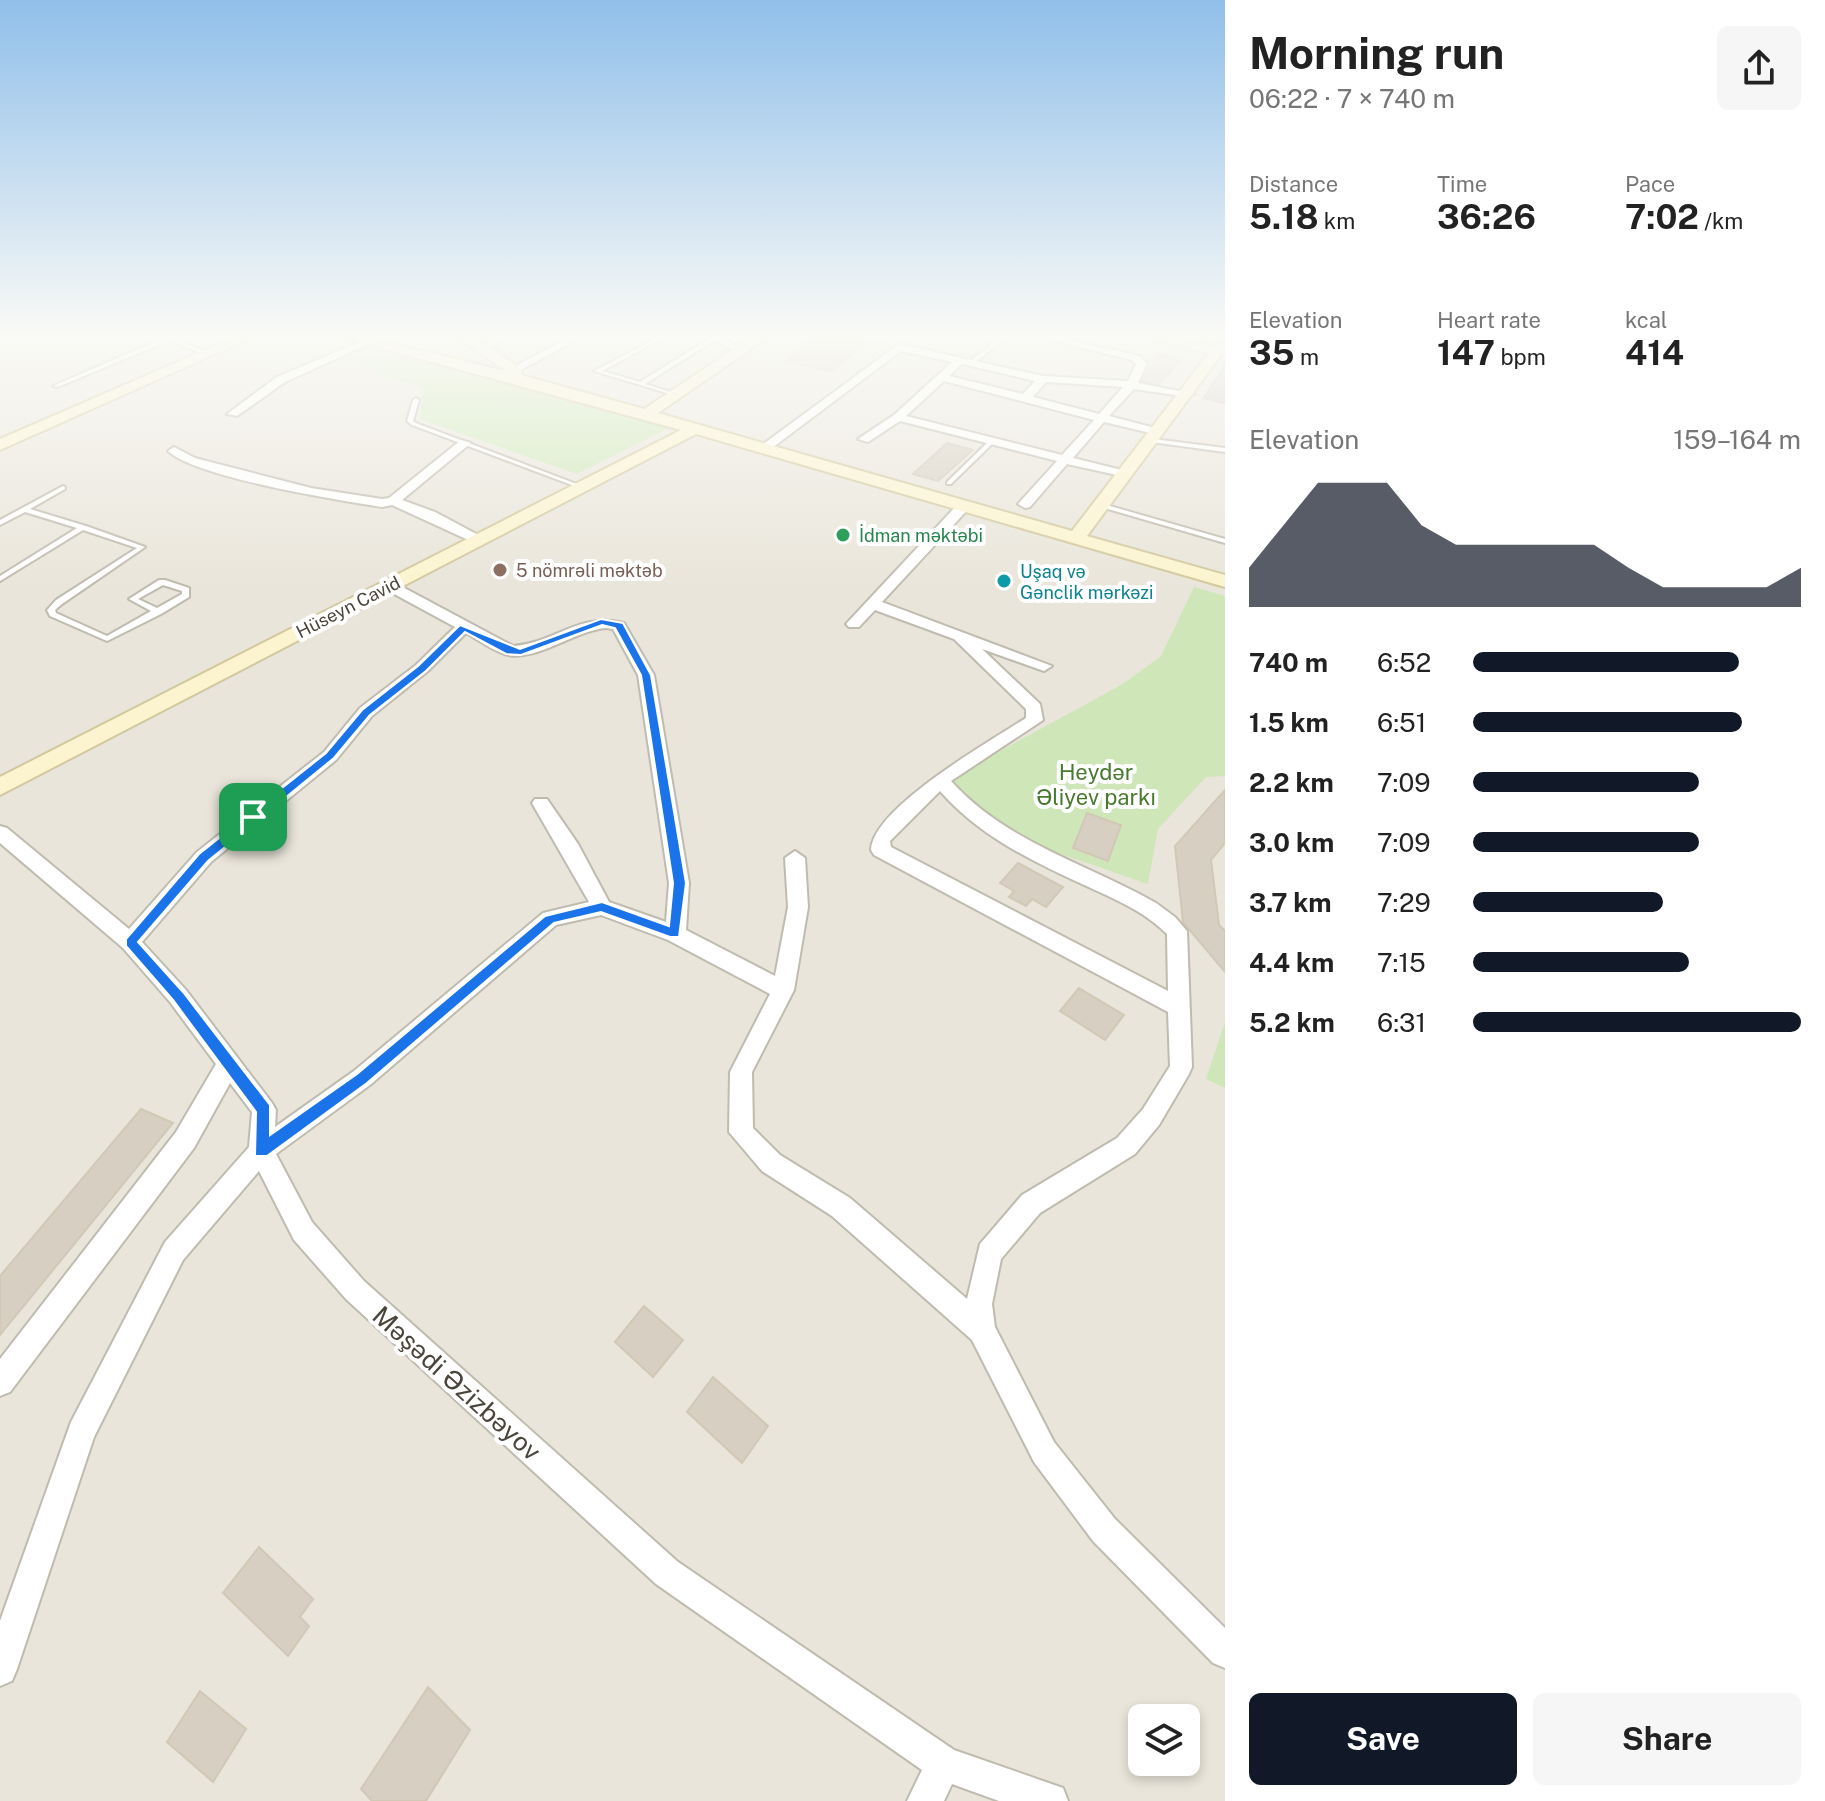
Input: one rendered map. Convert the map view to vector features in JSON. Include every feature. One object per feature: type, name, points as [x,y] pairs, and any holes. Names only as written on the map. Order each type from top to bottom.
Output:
[{"type":"main road","points":[[0,445],[54,421]]},
{"type":"main road","points":[[672,421],[1225,581]]},
{"type":"main road","points":[[1076,538],[1103,506],[1122,474],[1166,421]]},
{"type":"main road","name":"Hüseyn Cavid","points":[[0,787],[696,428]]},
{"type":"street","points":[[764,448],[800,421]]},
{"type":"street","points":[[864,439],[892,421]]},
{"type":"street","points":[[913,421],[1122,474]]},
{"type":"street","points":[[1025,504],[1098,421]]},
{"type":"street","points":[[1107,421],[1154,436]]},
{"type":"street","points":[[174,451],[191,461],[311,492],[382,503],[393,501],[465,443]]},
{"type":"street","points":[[393,501],[430,515],[477,540]]},
{"type":"street","points":[[854,624],[964,506]]},
{"type":"street","points":[[390,586],[510,651],[521,652],[601,622],[619,626],[646,675],[679,883],[675,934]]},
{"type":"street","points":[[873,604],[1044,666]]},
{"type":"street","points":[[130,942],[204,857],[319,766],[366,712],[422,668],[464,627]]},
{"type":"street","points":[[960,636],[1034,708],[1035,720],[940,780],[881,839],[881,850],[1179,1007]]},
{"type":"street","points":[[940,780],[961,806],[1023,849],[1159,911],[1177,931],[1181,1067],[1151,1117],[1126,1146],[1031,1204],[989,1253],[981,1277],[979,1304],[982,1330],[1044,1452],[1104,1530],[1225,1651]]},
{"type":"street","points":[[541,803],[571,849],[602,907]]},
{"type":"street","points":[[0,833],[130,942],[178,996],[264,1110],[261,1151]]},
{"type":"street","points":[[795,858],[798,907],[783,990],[741,1072],[741,1132],[771,1163],[841,1207],[982,1330]]},
{"type":"street","points":[[0,1669],[81,1432],[174,1251],[261,1151],[362,1078],[550,919],[602,907],[675,934],[783,990]]},
{"type":"street","points":[[0,1382],[185,1140],[229,1063]]},
{"type":"street","name":"Məşədi Əzizbəyov","points":[[261,1151],[303,1231],[355,1290],[667,1573],[944,1764],[1050,1801]]},
{"type":"street","points":[[925,1801],[944,1764]]},
{"type":"lane","points":[[410,421],[579,486]]},
{"type":"lane","points":[[1154,436],[1225,450]]},
{"type":"lane","points":[[949,483],[991,442]]},
{"type":"lane","points":[[0,523],[63,488]]},
{"type":"lane","points":[[1103,506],[1225,541]]},
{"type":"lane","points":[[24,509],[142,547],[59,602],[51,610],[53,614],[107,639],[158,612],[186,595],[186,590],[162,582],[133,599],[158,612]]},
{"type":"lane","points":[[0,579],[84,527]]},
{"type":"shaded area","points":[[0,421],[1225,421],[1225,1801],[0,1801]]},
{"type":"green space","points":[[426,421],[643,421],[669,428],[577,474]]},
{"type":"green space","name":"Heydər Əliyev parkı","points":[[1194,587],[1225,596],[1225,776],[1206,777],[1158,829],[1148,884],[1043,848],[936,786],[1123,684],[1161,656]]},
{"type":"green space","points":[[1225,1022],[1225,1088],[1206,1079]]},
{"type":"building","points":[[947,443],[973,450],[938,481],[913,474]]},
{"type":"building","points":[[1225,790],[1225,843],[1211,860],[1219,925],[1225,931],[1225,972],[1183,922],[1175,846]]},
{"type":"building","points":[[1087,813],[1121,825],[1108,861],[1073,848]]},
{"type":"building","points":[[1018,863],[1063,887],[1046,907],[1032,899],[1026,906],[1009,897],[1014,891],[1000,883]]},
{"type":"building","points":[[1079,988],[1124,1015],[1105,1040],[1060,1011]]},
{"type":"building","points":[[141,1109],[173,1123],[0,1335],[0,1276]]},
{"type":"building","points":[[644,1306],[683,1340],[653,1377],[615,1342]]},
{"type":"building","points":[[713,1377],[768,1426],[742,1463],[687,1412]]},
{"type":"building","points":[[259,1547],[313,1599],[300,1617],[309,1626],[288,1656],[223,1593]]},
{"type":"building","points":[[428,1687],[470,1730],[426,1801],[372,1801],[361,1789]]},
{"type":"building","points":[[200,1691],[246,1729],[213,1782],[167,1742]]},
{"type":"place","name":"İdman məktəbi","points":[[843,535]]},
{"type":"place","name":"5 nömrəli məktəb","points":[[500,570]]},
{"type":"place","name":"Uşaq və Gənclik mərkəzi","points":[[1004,581]]},
{"type":"route","points":[[601,622],[612,623],[619,626],[646,675],[679,883],[675,934],[602,907],[550,919],[362,1078],[261,1151],[264,1110],[178,996],[130,942],[204,857],[253,817],[330,756],[366,712],[422,668],[464,627],[510,651],[521,652],[601,622]]}]
